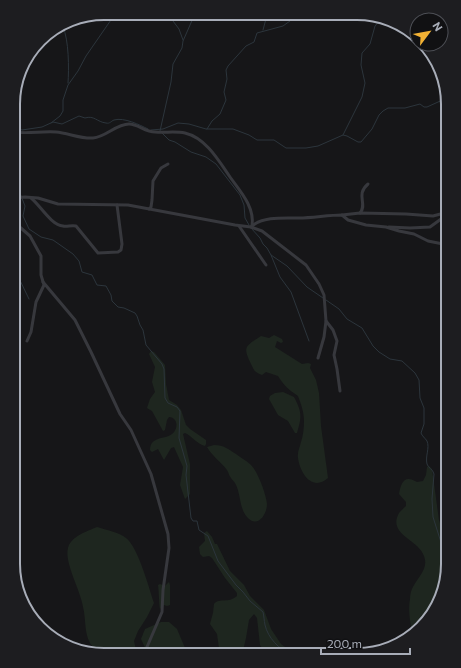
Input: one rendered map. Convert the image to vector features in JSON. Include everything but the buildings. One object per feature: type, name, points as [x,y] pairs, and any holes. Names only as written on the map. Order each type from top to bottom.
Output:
[{"type":"street","points":[[20,132],[57,132],[92,138],[100,136],[120,125],[128,123],[154,132],[186,133],[198,139],[215,154],[243,194],[252,215],[252,226]]},
{"type":"street","points":[[149,209],[151,207],[152,200],[152,180],[161,168],[168,164]]},
{"type":"street","points":[[360,213],[363,208],[361,193],[368,184]]},
{"type":"street","points":[[30,197],[38,203],[45,214],[58,224],[63,226],[76,226],[98,253],[118,252],[122,250],[117,212],[118,205]]},
{"type":"street","points":[[20,198],[38,198],[58,204],[118,205],[149,209],[239,226],[252,226],[262,231],[306,265],[319,284],[324,295],[326,321],[324,337],[318,358]]},
{"type":"street","points":[[252,226],[261,221],[285,217],[298,218],[360,213],[433,216],[441,214]]},
{"type":"street","points":[[342,215],[348,220],[366,225],[410,228],[430,227],[441,218]]},
{"type":"street","points":[[239,226],[266,265]]},
{"type":"street","points":[[20,227],[30,236],[39,250],[41,256],[43,282],[43,290],[36,302],[31,332],[27,341]]},
{"type":"street","points":[[386,227],[414,234],[428,241],[441,244]]},
{"type":"street","points":[[43,282],[75,320],[120,414],[131,430],[151,474],[155,487],[168,534],[169,548],[163,590],[162,612],[147,648]]},
{"type":"street","points":[[326,321],[337,341],[334,355],[340,391]]},
{"type":"shaded area","points":[[274,335],[282,339],[283,342],[281,343],[277,341],[275,347],[302,364],[311,364],[310,368],[316,380],[319,393],[321,426],[328,478],[322,482],[312,482],[308,479],[304,475],[299,464],[298,454],[303,435],[304,421],[303,411],[298,396],[287,388],[278,376],[266,372],[262,375],[256,372],[248,358],[246,350],[252,342],[261,336],[269,338]]},
{"type":"shaded area","points":[[151,351],[154,352],[165,365],[169,400],[177,405],[181,410],[186,425],[206,440],[205,446],[199,444],[188,434],[183,434],[190,464],[190,494],[185,499],[180,485],[183,467],[174,447],[171,448],[164,460],[158,449],[152,452],[150,450],[154,441],[170,435],[174,432],[176,427],[175,420],[169,417],[165,430],[163,431],[152,411],[147,408],[150,399],[155,392],[152,382],[155,367],[149,354]]},
{"type":"shaded area","points":[[283,392],[294,397],[299,407],[300,423],[297,433],[295,433],[288,421],[278,415],[269,399],[270,396],[275,393]]},
{"type":"shaded area","points":[[214,445],[228,449],[254,468],[263,489],[267,504],[267,508],[263,516],[258,521],[254,522],[244,513],[235,483],[227,470],[207,447]]},
{"type":"shaded area","points":[[429,466],[432,469],[441,527],[441,569],[437,591],[427,611],[411,628],[409,612],[410,594],[424,568],[425,560],[421,550],[401,533],[396,522],[400,511],[406,506],[406,502],[399,494],[402,483],[406,479],[417,482],[423,481],[426,475],[427,467]]},
{"type":"shaded area","points":[[97,527],[120,534],[126,538],[135,550],[143,568],[154,603],[138,631],[134,641],[136,648],[94,647],[88,639],[82,600],[70,569],[67,554],[68,548],[73,540],[85,532]]},
{"type":"shaded area","points":[[207,531],[212,537],[230,571],[244,585],[250,596],[264,610],[271,629],[281,644],[286,648],[262,648],[260,645],[257,618],[254,614],[249,620],[244,648],[219,648],[217,634],[210,624],[214,604],[219,601],[230,600],[237,596],[237,593],[212,558],[209,556],[203,557],[200,554],[199,547],[205,541],[204,533]]},
{"type":"shaded area","points":[[169,582],[170,605],[164,605],[160,609],[158,585],[160,584],[165,586]]},
{"type":"shaded area","points":[[161,622],[169,622],[177,629],[185,648],[145,648],[141,639],[145,629]]},
{"type":"waterway","points":[[51,123],[60,116],[63,111],[63,100],[68,85],[111,20]]},
{"type":"waterway","points":[[172,20],[179,29],[183,40]]},
{"type":"waterway","points":[[160,131],[171,82],[173,64],[182,48],[183,41],[192,20]]},
{"type":"waterway","points":[[263,30],[266,20]]},
{"type":"waterway","points":[[207,129],[212,121],[220,114],[226,100],[224,92],[227,79],[226,70],[228,66],[246,46],[254,42],[257,33],[283,26],[290,21]]},
{"type":"waterway","points":[[343,135],[362,97],[365,83],[361,65],[362,53],[370,44],[375,26],[378,23]]},
{"type":"waterway","points":[[64,30],[67,47],[68,83]]},
{"type":"waterway","points":[[151,130],[163,129],[178,123],[189,124],[206,129],[233,129],[249,135],[257,140],[274,140],[286,148],[306,148],[318,146],[343,135],[361,142],[372,129],[379,115],[388,108],[405,108],[420,104],[427,107],[441,101]]},
{"type":"waterway","points":[[20,129],[42,127],[53,122],[62,124],[79,116],[85,118],[91,117],[107,123],[118,119],[132,122],[148,129]]},
{"type":"waterway","points":[[162,133],[169,140],[191,152],[206,157],[216,164],[240,195],[244,205],[245,218],[249,225]]},
{"type":"waterway","points":[[20,193],[25,206],[23,216],[29,229],[41,237],[53,240],[73,254],[79,261],[82,272],[92,275],[97,285],[106,286],[111,295],[112,301],[118,307],[135,313],[137,316],[143,330],[146,345],[162,364],[164,369],[165,398],[168,403],[177,407],[180,411],[179,438],[187,466],[186,475],[191,518],[193,521],[197,521],[199,530],[208,536],[218,561],[236,585],[250,601],[263,612],[266,630],[271,639],[280,648]]},
{"type":"waterway","points":[[251,228],[260,238],[271,255],[287,266],[307,287],[323,298]]},
{"type":"waterway","points":[[271,255],[280,277],[291,292],[309,341]]},
{"type":"waterway","points":[[20,280],[29,299]]},
{"type":"waterway","points":[[326,300],[339,309],[347,319],[362,328],[373,346],[379,352],[390,359],[402,361],[415,373],[419,380],[420,398],[424,408],[424,424],[421,433],[428,444],[427,464],[434,474],[432,499],[433,517],[441,542]]}]
